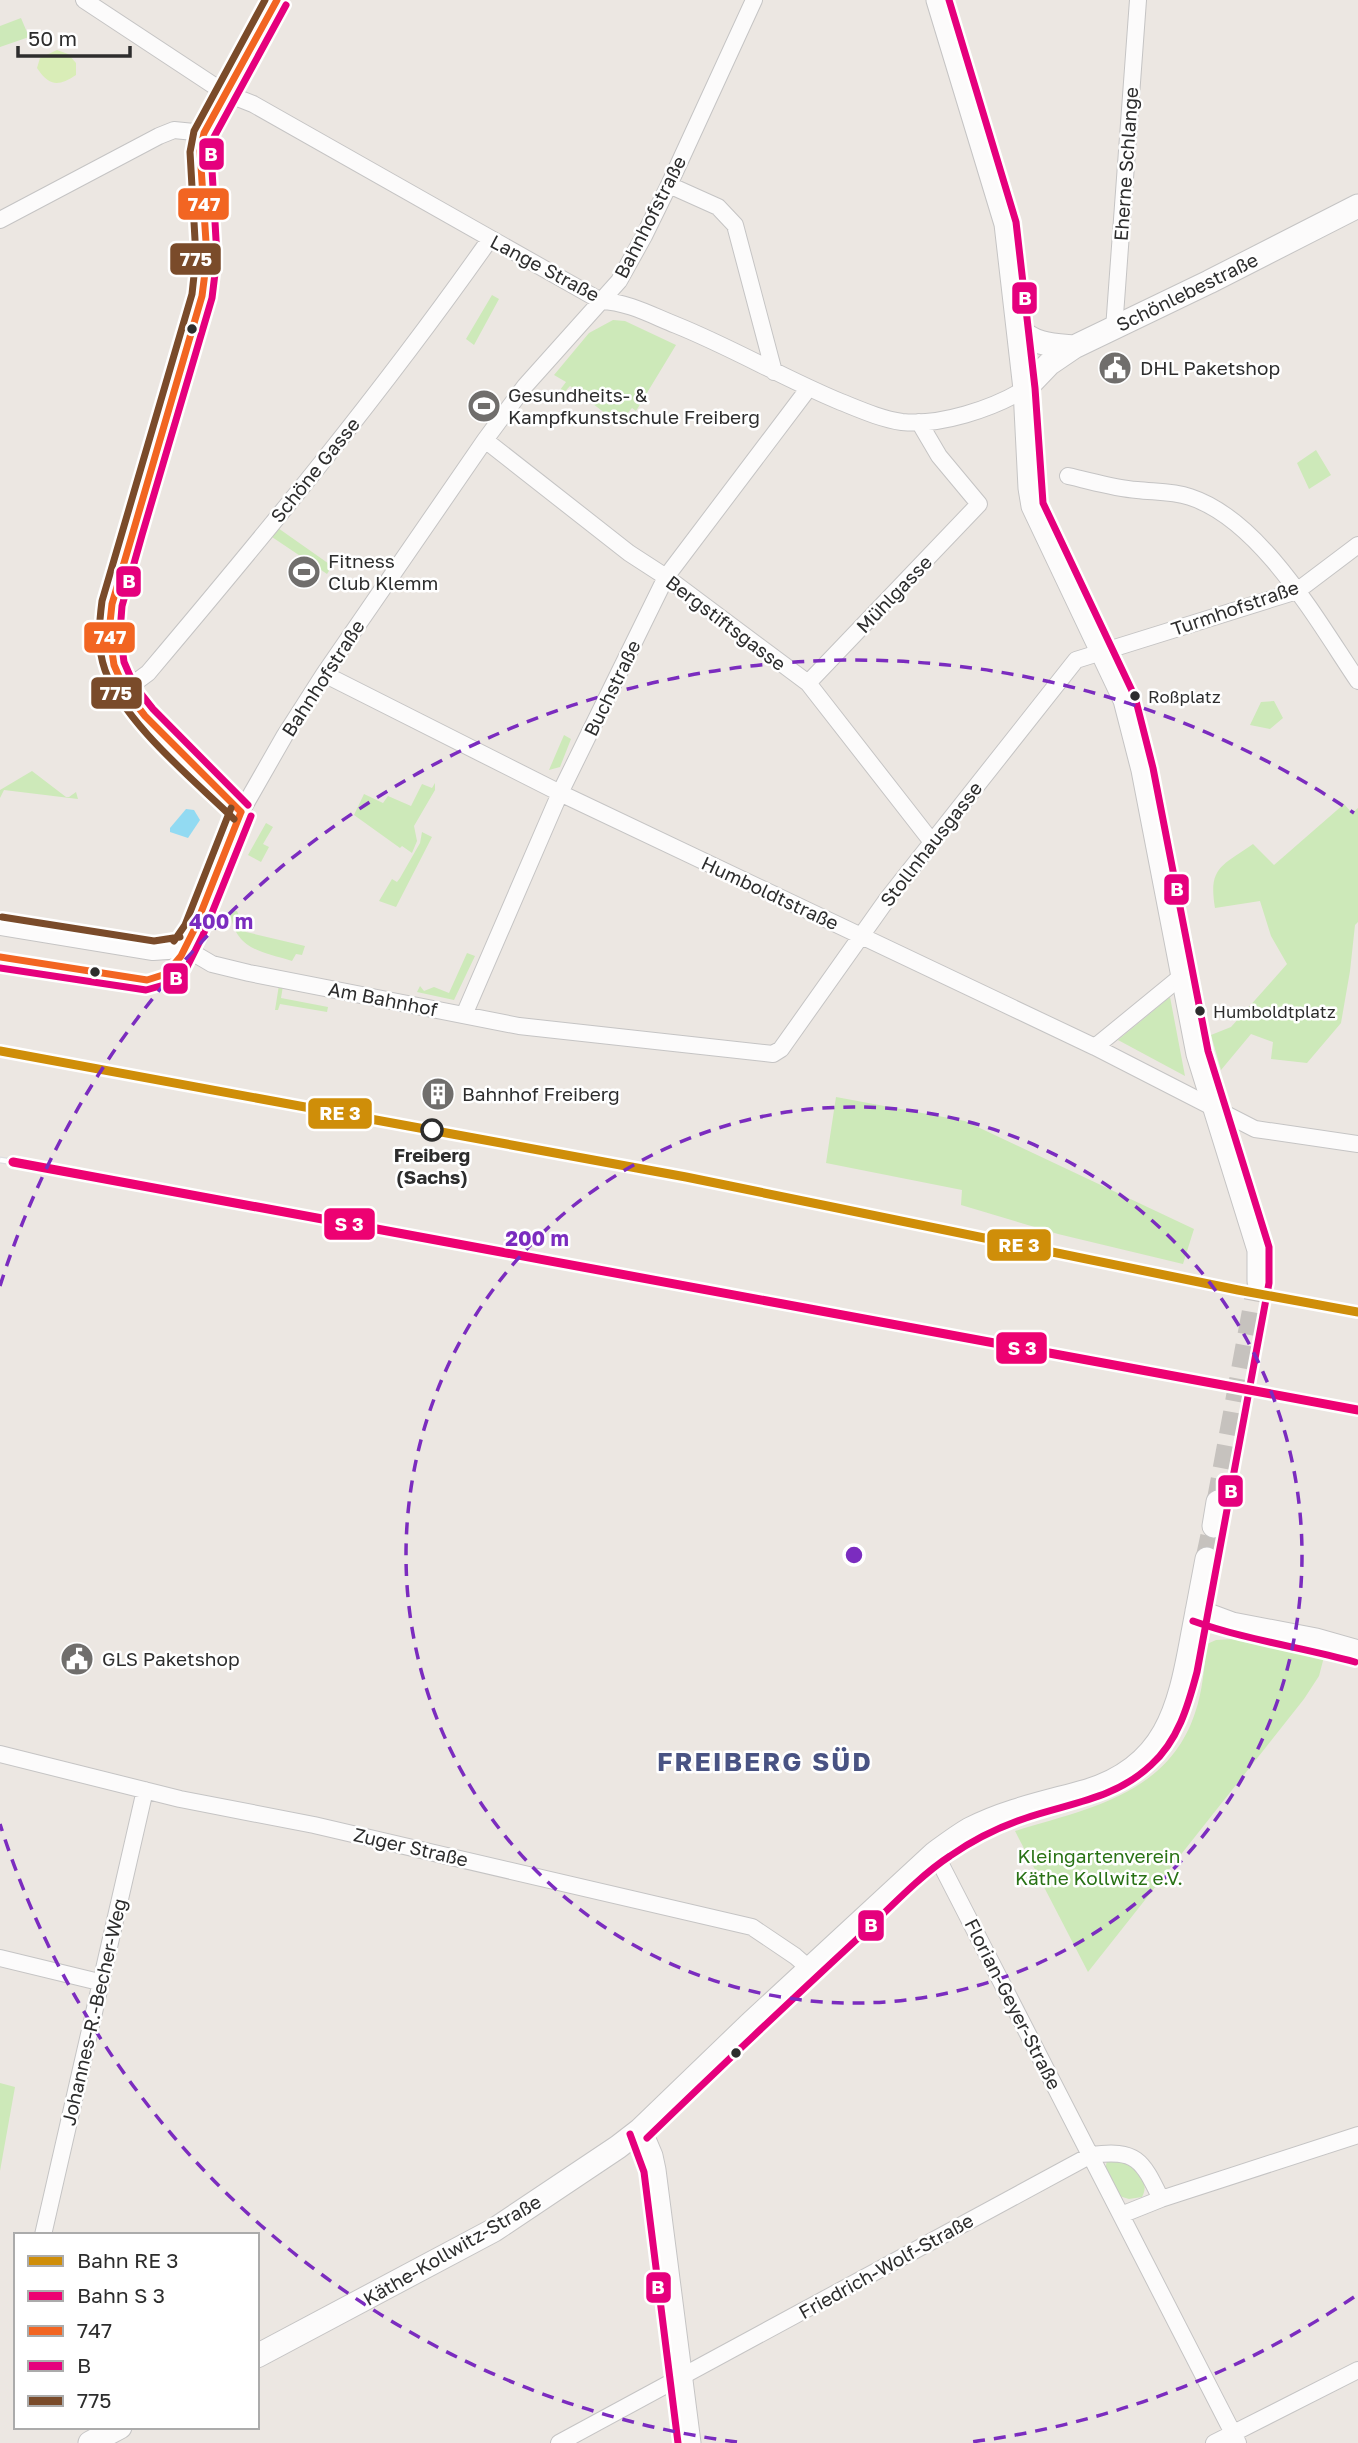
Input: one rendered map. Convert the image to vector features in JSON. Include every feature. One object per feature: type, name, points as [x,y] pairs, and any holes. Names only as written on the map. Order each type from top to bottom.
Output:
[{"type":"street","name":"Lange Straße","points":[[84,0],[225,93],[261,108],[601,301],[619,302],[720,344],[808,388],[879,417],[903,422],[939,420],[993,406],[1024,389]]},
{"type":"street","points":[[242,812],[145,716],[125,690],[114,665],[109,632],[112,604],[202,296],[207,263],[200,151],[204,133],[277,0]]},
{"type":"street","name":"Bahnhofstraße","points":[[183,947],[194,930],[242,812],[285,735],[324,674],[525,386],[619,281],[669,185],[754,0]]},
{"type":"street","points":[[938,0],[1006,224],[1024,389],[1033,506],[1125,700],[1135,737],[1198,1054],[1259,1250],[1259,1281]]},
{"type":"street","name":"Eherne Schlange","points":[[1114,329],[1138,0]]},
{"type":"street","points":[[0,220],[159,136],[174,130],[204,133]]},
{"type":"street","points":[[669,185],[718,207],[735,225],[774,372]]},
{"type":"street","name":"Schönlebestraße","points":[[1024,389],[1049,364],[1074,347],[1358,206]]},
{"type":"street","name":"Schöne Gasse","points":[[125,690],[148,673],[313,474],[422,335],[490,239]]},
{"type":"street","points":[[1018,329],[1035,342],[1074,347]]},
{"type":"street","name":"Buchstraße","points":[[464,1015],[560,793],[666,577],[808,388]]},
{"type":"street","name":"Mühlgasse","points":[[808,683],[979,504],[939,456],[919,422]]},
{"type":"street","name":"Bergstiftsgasse","points":[[485,440],[629,553],[666,577],[808,683],[932,842]]},
{"type":"street","points":[[1068,476],[1135,490],[1175,492],[1207,504],[1230,519],[1266,551],[1297,591],[1358,681]]},
{"type":"street","name":"Turmhofstraße","points":[[1102,650],[1297,591],[1358,545]]},
{"type":"street","name":"Stollnhausgasse","points":[[773,1054],[781,1049],[932,842],[1076,660],[1102,650]]},
{"type":"street","name":"Humboldtstraße","points":[[324,674],[560,793],[1174,1086],[1216,1111],[1255,1129],[1358,1144]]},
{"type":"street","points":[[0,927],[153,952],[183,947]]},
{"type":"street","name":"Am Bahnhof","points":[[183,947],[212,964],[519,1026],[773,1054]]},
{"type":"street","points":[[1095,1048],[1183,975]]},
{"type":"street","points":[[1214,1526],[1218,1502]]},
{"type":"street","name":"Käthe-Kollwitz-Straße","points":[[259,2355],[495,2230],[640,2130],[935,1853],[969,1830],[995,1819],[1090,1790],[1118,1777],[1150,1752],[1164,1735],[1176,1711],[1207,1559]]},
{"type":"street","points":[[1197,1611],[1232,1624],[1316,1640],[1358,1652]]},
{"type":"street","name":"Zuger Straße","points":[[0,1754],[145,1790],[314,1825],[752,1927],[810,1969]]},
{"type":"street","name":"Johannes-R.-Becher-Weg","points":[[43,2233],[145,1790]]},
{"type":"street","name":"Florian-Geyer-Straße","points":[[935,1853],[1236,2438]]},
{"type":"street","points":[[0,1958],[99,1982]]},
{"type":"street","points":[[640,2130],[654,2170],[689,2443]]},
{"type":"street","points":[[1121,2215],[1161,2199],[1358,2135]]},
{"type":"street","points":[[1091,2155],[1112,2152],[1137,2158],[1145,2166],[1161,2199]]},
{"type":"street","name":"Friedrich-Wolf-Straße","points":[[559,2443],[1091,2155]]},
{"type":"street","points":[[1214,2443],[1236,2438],[1358,2370]]},
{"type":"street","points":[[90,2443],[116,2429]]},
{"type":"green space","points":[[21,18],[29,37],[0,47],[0,26]]},
{"type":"green space","points":[[57,50],[68,54],[76,63],[76,75],[64,82],[54,83],[37,68],[40,58]]},
{"type":"green space","points":[[492,295],[499,299],[474,345],[466,339]]},
{"type":"green space","points":[[613,320],[625,321],[676,345],[636,411],[632,408],[621,421],[615,421],[570,386],[560,397],[557,394],[566,382],[554,375],[589,333]]},
{"type":"green space","points":[[1316,450],[1331,475],[1309,489],[1297,463]]},
{"type":"green space","points":[[278,528],[332,566],[327,574],[272,537]]},
{"type":"green space","points":[[1274,701],[1283,718],[1270,729],[1250,725],[1261,702]]},
{"type":"green space","points":[[564,735],[571,739],[560,767],[549,770]]},
{"type":"green space","points":[[32,771],[66,797],[76,792],[78,799],[4,790],[0,798],[0,790]]},
{"type":"green space","points":[[435,783],[435,790],[414,826],[417,841],[412,853],[402,846],[400,848],[354,815],[364,794],[383,803],[388,796],[411,806],[422,784],[432,788]]},
{"type":"green space","points":[[1344,804],[1352,813],[1358,808],[1358,922],[1355,925],[1341,1023],[1307,1063],[1271,1059],[1273,1042],[1251,1034],[1221,1070],[1211,1035],[1231,1027],[1287,964],[1271,936],[1260,901],[1215,908],[1213,894],[1216,876],[1226,863],[1253,844],[1274,865]]},
{"type":"green space","points":[[266,823],[273,827],[263,844],[269,847],[261,862],[248,855]]},
{"type":"green space","points":[[422,832],[432,837],[396,907],[379,901],[392,879],[397,882],[400,878],[420,843]]},
{"type":"green space","points":[[230,911],[237,911],[246,932],[305,946],[302,955],[296,954],[292,961],[251,947],[237,934]]},
{"type":"green space","points":[[467,953],[475,956],[454,1000],[417,992],[420,986],[424,991],[434,987],[449,993]]},
{"type":"green space","points":[[279,985],[283,986],[281,998],[328,1007],[327,1012],[280,1004],[278,1010],[275,1010]]},
{"type":"green space","name":"Humboldtplatz","points":[[1170,997],[1185,1076],[1118,1040]]},
{"type":"green space","points":[[836,1097],[965,1121],[1194,1229],[1183,1264],[1058,1234],[961,1205],[962,1190],[826,1163]]},
{"type":"green space","name":"Kleingartenverein Käthe Kollwitz e.V.","points":[[1233,1639],[1324,1657],[1319,1676],[1304,1699],[1088,1972],[1015,1831],[1096,1806],[1145,1781],[1165,1763],[1182,1741],[1195,1713],[1202,1687],[1207,1644],[1216,1640]]},
{"type":"green space","points":[[0,2083],[15,2087],[0,2171]]},
{"type":"green space","points":[[1125,2157],[1143,2180],[1145,2186],[1142,2197],[1129,2199],[1119,2196],[1105,2169],[1107,2161]]},
{"type":"water","points":[[186,809],[194,810],[200,820],[188,838],[170,832],[170,828]]},
{"type":"tunnel","points":[[1218,1502],[1259,1281]]},
{"type":"tunnel","points":[[1207,1559],[1214,1526]]},
{"type":"railway","points":[[0,1160],[13,1162]]},
{"type":"transit line","name":"775","points":[[234,819],[161,749],[127,710],[105,670],[100,627],[102,601],[192,294],[196,257],[190,152],[194,131],[265,0]]},
{"type":"transit line","name":"747","points":[[241,812],[145,716],[125,690],[114,665],[109,632],[112,604],[202,296],[207,257],[200,151],[204,133],[277,0]]},
{"type":"transit line","name":"B","points":[[647,2138],[938,1864],[1006,1825],[1092,1799],[1122,1786],[1160,1756],[1175,1734],[1186,1710],[1197,1672],[1269,1283],[1269,1247],[1208,1051],[1153,768],[1135,697],[1043,503],[1035,388],[1016,222],[949,0]]},
{"type":"transit line","name":"B","points":[[248,805],[153,709],[134,685],[124,662],[120,632],[122,606],[212,298],[217,257],[211,152],[214,137],[286,5]]},
{"type":"transit line","name":"775","points":[[174,941],[185,925],[231,808]]},
{"type":"transit line","name":"747","points":[[0,957],[147,980],[166,974],[181,956],[194,930],[241,812]]},
{"type":"transit line","name":"B","points":[[0,968],[146,990],[171,983],[186,969],[203,935],[251,816]]},
{"type":"transit line","name":"775","points":[[2,917],[154,941],[180,937]]},
{"type":"transit line","points":[[0,1051],[686,1177],[1358,1312]]},
{"type":"transit line","points":[[13,1162],[1358,1410]]},
{"type":"transit line","name":"B","points":[[1193,1621],[1355,1662]]},
{"type":"transit line","name":"B","points":[[630,2134],[644,2172],[678,2443]]},
{"type":"place","name":"DHL Paketshop","points":[[1115,368]]},
{"type":"place","name":"Gesundheits- & Kampfkunstschule Freiberg","points":[[484,406]]},
{"type":"place","name":"Fitness Club Klemm","points":[[304,572]]},
{"type":"place","name":"Roßplatz","points":[[1135,696]]},
{"type":"place","name":"Humboldtplatz","points":[[1200,1011]]},
{"type":"place","name":"Bahnhof Freiberg","points":[[438,1094]]},
{"type":"place","name":"Freiberg (Sachs)","points":[[432,1130]]},
{"type":"place","name":"GLS Paketshop","points":[[77,1659]]},
{"type":"district","name":"FREIBERG SÜD","points":[[765,1762]]}]
